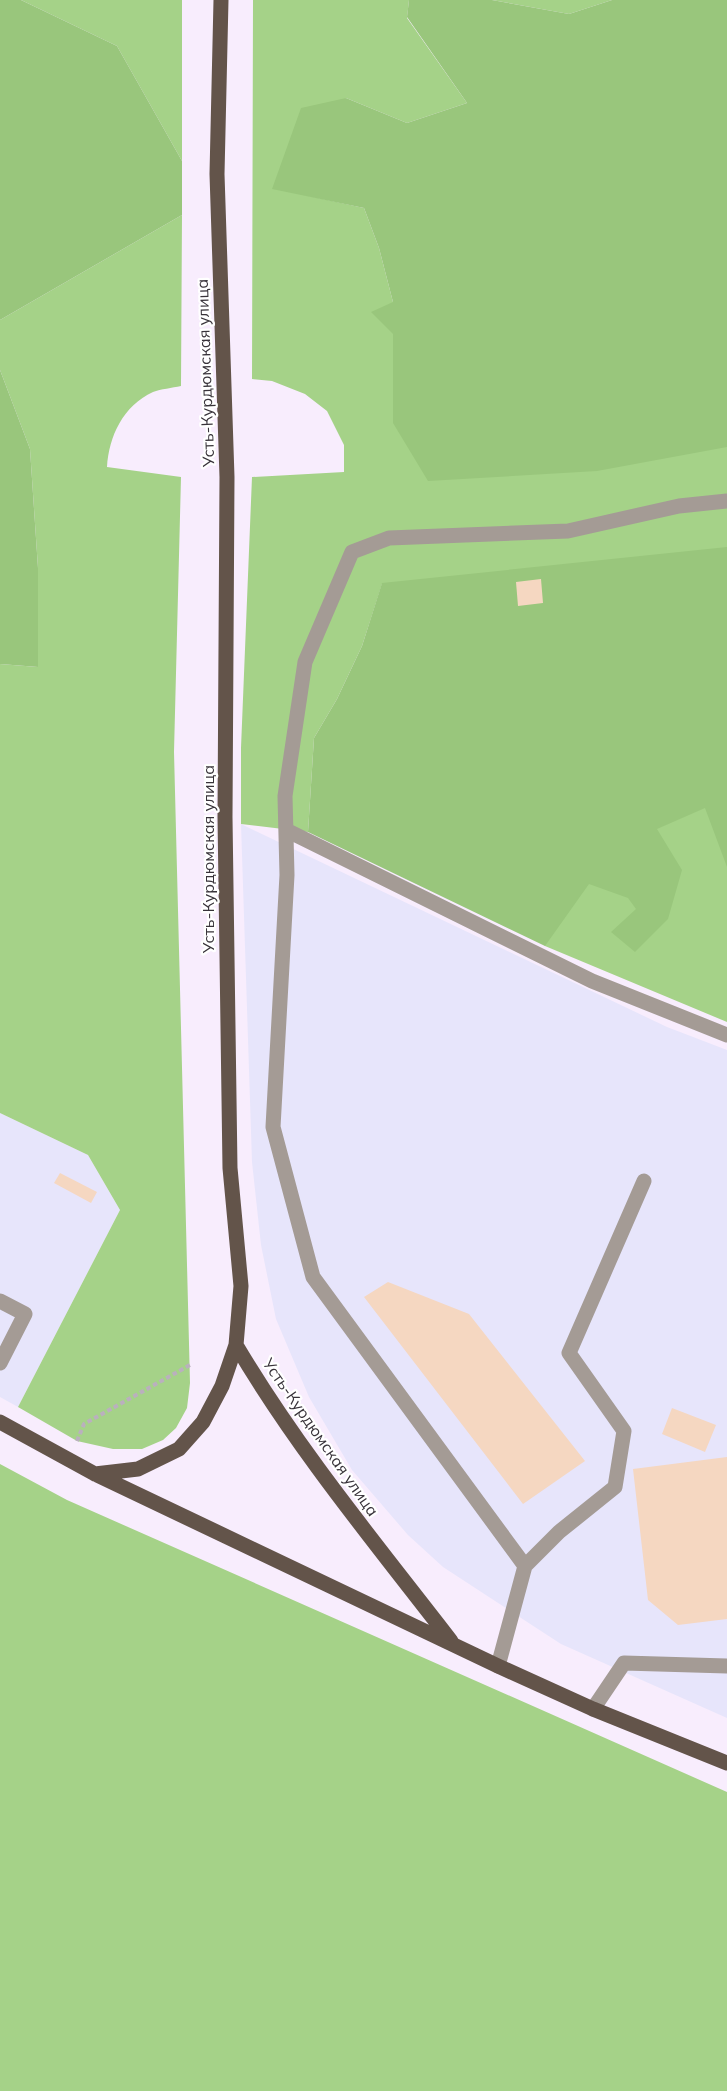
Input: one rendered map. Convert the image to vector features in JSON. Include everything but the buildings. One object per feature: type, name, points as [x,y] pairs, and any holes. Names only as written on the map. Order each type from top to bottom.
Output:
[{"type":"main road","name":"Усть-Курдюмская улица","points":[[221,0],[217,174],[227,477],[225,817],[229,1157],[241,1286],[236,1345],[264,1393],[344,1503],[454,1645]]},
{"type":"main road","points":[[96,1474],[138,1468],[179,1449],[203,1422],[222,1386],[236,1345]]},
{"type":"main road","name":"Усть-Курдюмская улица","points":[[0,1422],[96,1474],[498,1666],[593,1709],[727,1763]]},
{"type":"lane","points":[[525,1566],[313,1277],[273,1127],[287,875],[285,795],[305,662],[352,552],[389,538],[568,531],[679,507],[727,501]]},
{"type":"lane","points":[[286,830],[592,981],[727,1035]]},
{"type":"lane","points":[[498,1666],[525,1566],[559,1532],[615,1487],[624,1431],[569,1353],[644,1180]]},
{"type":"lane","points":[[0,1301],[25,1314],[0,1363]]},
{"type":"lane","points":[[593,1709],[624,1663],[727,1666]]},
{"type":"path","points":[[77,1442],[84,1424],[190,1365]]},
{"type":"shaded area","points":[[241,824],[667,1027],[727,1050],[727,1718],[561,1644],[443,1567],[408,1535],[352,1470],[309,1397],[276,1319],[261,1245],[252,1162]]},
{"type":"shaded area","points":[[0,1113],[88,1155],[120,1210],[18,1407],[0,1397]]},
{"type":"green space","points":[[0,0],[21,0],[117,46],[182,161],[182,215],[0,320]]},
{"type":"green space","points":[[21,0],[182,0],[182,161],[117,46]]},
{"type":"green space","points":[[253,0],[409,0],[407,18],[467,103],[407,123],[346,98],[273,188],[364,208],[379,248],[393,302],[393,422],[727,353],[727,1022],[545,946],[382,584],[362,646],[337,699],[314,738],[308,832],[241,824],[241,748],[252,477],[344,472],[344,445],[327,411],[305,394],[272,381],[252,379]]},
{"type":"green space","points":[[409,0],[492,0],[569,14],[612,0],[727,0],[727,447],[597,471],[428,481],[393,423],[393,334],[371,312],[393,302],[379,248],[364,208],[272,189],[301,108],[346,98],[407,123],[467,103],[407,17]]},
{"type":"green space","points":[[492,0],[612,0],[569,14]]},
{"type":"green space","points":[[182,215],[181,386],[153,392],[133,405],[115,433],[107,467],[181,477],[174,752],[190,1383],[187,1408],[176,1428],[163,1440],[142,1449],[113,1449],[77,1441],[18,1407],[120,1210],[88,1155],[0,1113],[0,664],[38,667],[38,568],[30,449],[0,370],[0,320]]},
{"type":"green space","points":[[0,370],[30,449],[38,568],[38,667],[0,664]]},
{"type":"green space","points":[[727,547],[727,867],[705,808],[657,829],[682,870],[668,919],[635,952],[611,932],[636,909],[628,898],[589,884],[545,946],[308,832],[314,738],[337,699],[362,646],[382,583]]},
{"type":"green space","points":[[0,1464],[67,1500],[727,1792],[727,2091],[0,2091]]}]
